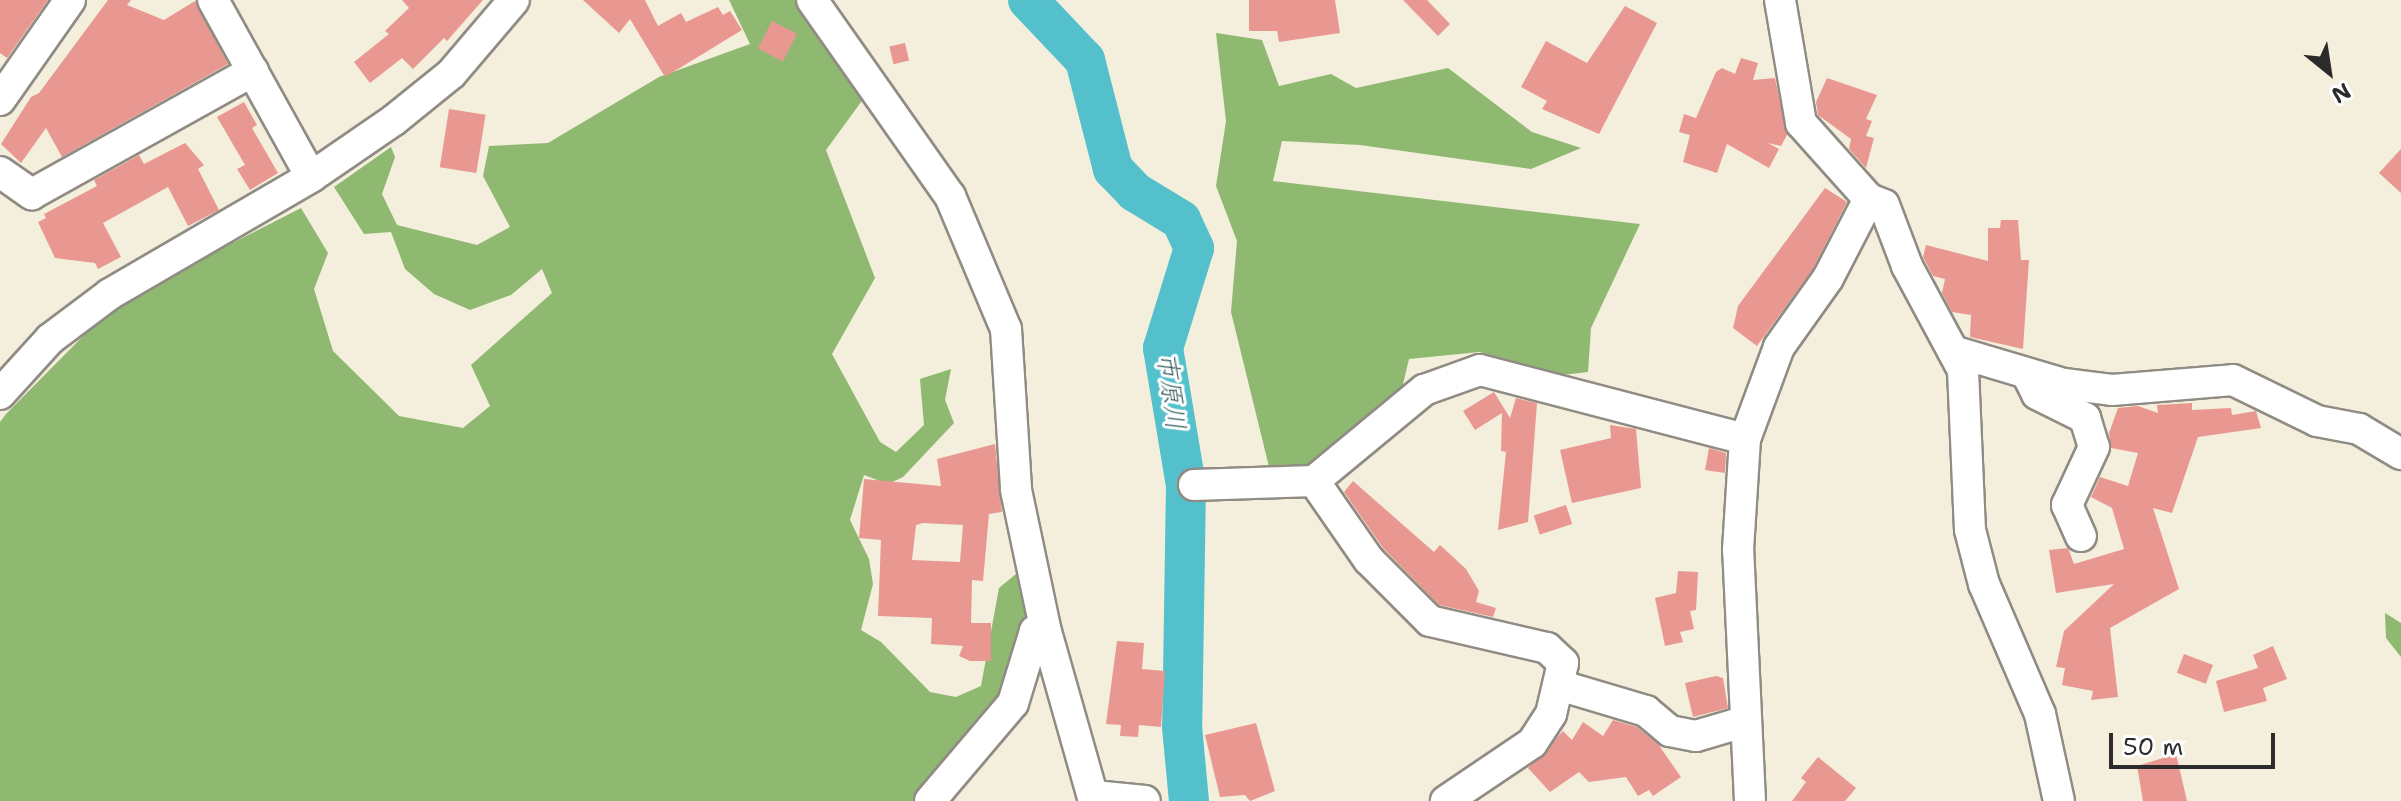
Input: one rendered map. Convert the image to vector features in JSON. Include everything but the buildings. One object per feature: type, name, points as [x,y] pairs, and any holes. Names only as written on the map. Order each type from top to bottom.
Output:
[{"type":"street","points":[[0,100],[70,0]]},
{"type":"street","points":[[213,0],[311,177]]},
{"type":"street","points":[[0,394],[50,339],[110,294],[311,177],[451,74],[514,0]]},
{"type":"street","points":[[812,0],[950,196],[1006,329],[1016,490],[1045,628],[1094,799],[1145,801]]},
{"type":"street","points":[[1780,0],[1801,123],[1869,199],[1884,205],[1907,266],[1963,370],[1970,530],[1984,584],[2040,714],[2059,801]]},
{"type":"street","points":[[0,172],[32,194],[253,71]]},
{"type":"street","points":[[1750,801],[1738,550],[1745,439],[1779,347],[1828,278],[1869,199]]},
{"type":"street","points":[[1953,351],[2027,374],[2112,390],[2233,380],[2317,421],[2359,429],[2401,454]]},
{"type":"street","points":[[1194,485],[1314,481],[1424,390],[1480,370],[1745,439]]},
{"type":"street","points":[[2027,374],[2037,394],[2085,418],[2094,447],[2067,505],[2081,536]]},
{"type":"street","points":[[1314,481],[1369,560],[1430,621],[1547,648],[1563,663],[1562,686],[1532,743],[1446,801]]},
{"type":"street","points":[[930,801],[1013,703],[1035,631],[1045,628]]},
{"type":"street","points":[[1562,686],[1646,711],[1670,731],[1696,736],[1744,722]]},
{"type":"green space","points":[[729,0],[802,0],[864,98],[826,150],[875,278],[832,354],[880,442],[896,452],[924,425],[920,379],[951,369],[945,400],[954,423],[903,477],[888,484],[864,475],[850,520],[869,559],[873,584],[861,630],[881,642],[930,692],[956,697],[981,686],[999,588],[1022,569],[1030,644],[1005,696],[922,801],[0,801],[0,422],[6,414],[99,320],[184,268],[301,208],[328,253],[314,289],[333,351],[399,416],[463,428],[490,406],[471,365],[552,293],[542,269],[511,295],[470,310],[434,294],[405,269],[391,232],[364,234],[334,187],[391,147],[395,157],[382,194],[397,225],[477,245],[510,227],[483,176],[489,146],[548,143],[659,77],[750,44]]},
{"type":"green space","points":[[1216,33],[1262,40],[1279,86],[1331,74],[1356,88],[1448,68],[1532,132],[1581,148],[1531,169],[1360,145],[1282,141],[1273,181],[1640,224],[1591,328],[1588,372],[1562,375],[1479,352],[1409,359],[1399,401],[1318,471],[1271,475],[1231,312],[1237,241],[1216,186],[1226,121]]},
{"type":"green space","points":[[2385,613],[2401,623],[2401,657],[2386,638]]},
{"type":"waterway","name":"市原川","points":[[1028,0],[1085,60],[1113,169],[1135,192],[1181,220],[1194,248],[1163,348],[1186,485],[1182,727],[1189,801]]}]
